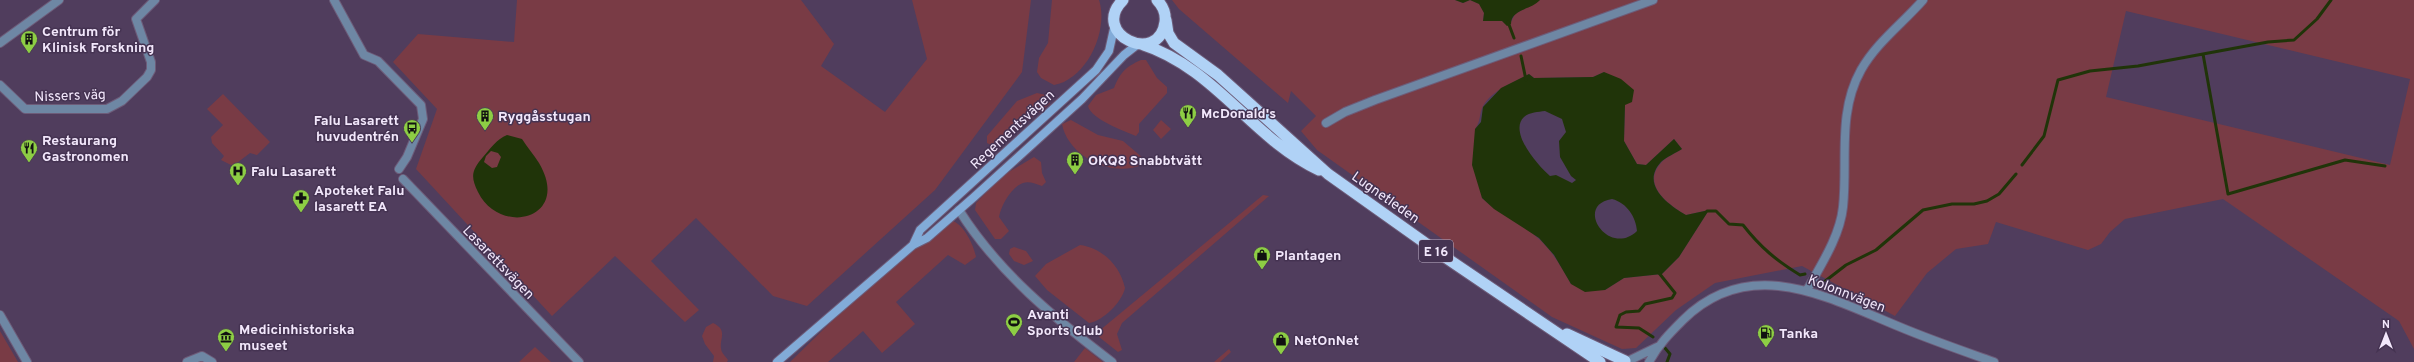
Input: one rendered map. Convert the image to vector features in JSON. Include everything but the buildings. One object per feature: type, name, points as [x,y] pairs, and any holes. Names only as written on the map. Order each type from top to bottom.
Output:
[{"type":"highway","name":"E 16","points":[[1157,0],[1162,6],[1166,20]]},
{"type":"highway","points":[[1115,24],[1119,3]]},
{"type":"highway","points":[[1140,44],[1153,41],[1159,36],[1164,28],[1166,20]]},
{"type":"highway","name":"Lugnetleden","points":[[1166,20],[1168,33],[1174,43],[1229,84],[1328,174],[1442,255],[1600,362]]},
{"type":"highway","name":"E 16","points":[[1115,24],[1123,38],[1140,44]]},
{"type":"highway","name":"Lugnetleden","points":[[1140,44],[1173,57],[1192,68],[1238,109],[1301,160],[1328,174]]},
{"type":"highway","name":"Lugnetleden","points":[[1546,325],[1601,348],[1624,361]]},
{"type":"main road","name":"Regementsvägen","points":[[913,245],[920,230],[1096,70],[1104,59],[1111,45],[1115,24]]},
{"type":"main road","name":"Regementsvägen","points":[[777,362],[913,245],[927,238],[959,210],[1082,99],[1124,55],[1140,44]]},
{"type":"main road","points":[[953,201],[959,210]]},
{"type":"street","points":[[0,43],[59,0]]},
{"type":"street","name":"Nissers väg","points":[[0,85],[25,110],[107,109],[122,101],[147,77],[151,70],[151,62],[136,19],[155,0]]},
{"type":"street","points":[[334,0],[364,55],[378,60],[421,105],[422,119],[407,157],[399,169]]},
{"type":"street","points":[[1326,123],[1345,112],[1374,100],[1653,0]]},
{"type":"street","points":[[1806,290],[1836,235],[1843,208],[1845,164],[1844,134],[1850,100],[1860,71],[1879,43],[1905,21],[1923,0]]},
{"type":"street","name":"Lasarettsvägen","points":[[403,179],[579,362]]},
{"type":"street","points":[[959,210],[994,258],[1014,279],[1044,308],[1112,362]]},
{"type":"street","name":"Kolonnvägen","points":[[1649,362],[1657,347],[1692,311],[1707,300],[1723,292],[1748,285],[1759,285],[1806,290],[1912,332],[1994,362]]},
{"type":"street","points":[[0,315],[27,362]]},
{"type":"street","name":"Kolonnvägen","points":[[1624,361],[1657,347]]},
{"type":"street","points":[[187,362],[205,356],[212,362]]},
{"type":"shaded area","points":[[517,0],[801,0],[834,44],[821,66],[885,112],[927,59],[912,0],[1031,0],[1022,72],[935,190],[807,306],[773,296],[696,218],[651,261],[699,310],[685,322],[615,256],[552,316],[416,169],[437,109],[393,62],[418,34],[514,42]]},
{"type":"shaded area","points":[[1052,0],[1099,0],[1101,12],[1101,25],[1093,52],[1076,73],[1066,81],[1054,85],[1041,78],[1037,72],[1039,58],[1048,43]]},
{"type":"shaded area","points":[[1172,0],[1455,0],[1463,3],[1470,0],[1480,4],[1484,13],[1483,21],[1502,21],[1509,26],[1515,14],[1540,0],[2414,0],[2414,349],[2399,321],[2223,199],[2125,219],[2110,232],[2101,244],[2088,250],[1996,222],[1988,244],[1956,249],[1927,273],[1895,316],[1802,266],[1715,283],[1676,310],[1636,348],[1622,349],[1552,317],[1317,150],[1301,131],[1316,116],[1291,91],[1288,103],[1179,9]],"holes":[[[2126,11],[2410,79],[2390,165],[2106,97]],[[1604,72],[1625,105],[1624,141],[1637,164],[1646,165],[1674,139],[1682,149],[1661,163],[1656,171],[1654,179],[1656,186],[1665,200],[1686,215],[1709,210],[1679,257],[1662,274],[1624,278],[1605,290],[1571,284],[1561,266],[1539,239],[1482,198],[1475,129],[1483,106],[1487,100],[1504,87],[1529,74],[1534,78],[1593,77]]]},
{"type":"shaded area","points":[[1455,0],[1470,0],[1463,3]]},
{"type":"shaded area","points":[[1470,0],[1540,0],[1514,15],[1511,24],[1507,26],[1502,21],[1483,21],[1484,13],[1479,4]]},
{"type":"shaded area","points":[[1141,60],[1146,60],[1157,78],[1167,87],[1167,93],[1139,124],[1139,132],[1136,136],[1101,120],[1090,111],[1088,106],[1096,95],[1114,88],[1118,78],[1124,71],[1131,65]]},
{"type":"shaded area","points":[[1604,72],[1621,79],[1634,90],[1632,102],[1625,105],[1624,141],[1637,164],[1646,165],[1674,139],[1682,149],[1663,160],[1655,170],[1655,186],[1665,200],[1686,215],[1709,210],[1679,257],[1662,274],[1624,278],[1605,290],[1585,292],[1571,284],[1554,255],[1539,238],[1494,209],[1482,198],[1472,165],[1475,129],[1481,122],[1483,107],[1501,88],[1529,74],[1534,78],[1593,77]],"holes":[[[1545,111],[1562,119],[1566,132],[1559,141],[1560,157],[1571,176],[1576,180],[1572,183],[1556,175],[1550,176],[1539,165],[1522,140],[1520,123],[1524,117],[1531,113]],[[1612,199],[1626,207],[1630,211],[1635,221],[1637,231],[1626,238],[1616,238],[1607,234],[1599,227],[1595,219],[1596,210],[1601,203]]]},
{"type":"shaded area","points":[[1037,93],[1046,95],[1050,104],[1009,135],[991,145],[987,143],[987,136],[1017,101]]},
{"type":"shaded area","points":[[223,94],[270,142],[257,155],[250,153],[233,166],[221,160],[224,156],[212,143],[211,137],[223,125],[207,109]]},
{"type":"shaded area","points":[[1071,120],[1098,135],[1123,141],[1143,158],[1143,164],[1131,168],[1119,169],[1106,167],[1094,162],[1073,146],[1066,136],[1062,124]]},
{"type":"shaded area","points":[[1161,120],[1171,129],[1161,139],[1153,130]]},
{"type":"shaded area","points":[[507,135],[522,139],[539,163],[547,182],[546,197],[540,209],[529,215],[516,217],[501,214],[488,206],[478,192],[474,182],[473,173],[476,166],[494,144]],"holes":[[[491,151],[498,153],[501,157],[497,167],[492,168],[484,162],[486,156]]]},
{"type":"shaded area","points":[[1034,157],[1041,162],[1042,173],[1046,182],[1042,186],[1025,182],[1014,188],[1004,202],[999,217],[1009,231],[1001,239],[995,239],[975,210],[976,203],[1002,176]]},
{"type":"shaded area","points":[[1263,195],[1269,196],[1122,323],[1117,334],[1122,350],[1118,352],[1099,337],[1099,331]]},
{"type":"shaded area","points":[[953,221],[965,232],[971,242],[976,257],[965,265],[948,255],[896,302],[915,324],[882,353],[863,331],[828,362],[790,362],[867,287],[948,222]]},
{"type":"shaded area","points":[[1080,245],[1096,250],[1109,259],[1119,272],[1125,288],[1116,305],[1106,315],[1089,323],[1047,290],[1035,276],[1046,264]]},
{"type":"shaded area","points":[[1014,247],[1026,251],[1033,261],[1024,265],[1014,261],[1009,254],[1010,249]]},
{"type":"shaded area","points":[[713,323],[721,329],[721,348],[728,360],[727,362],[713,362],[714,356],[705,344],[702,336],[706,327]]},
{"type":"shaded area","points":[[0,331],[18,362],[0,362]]},
{"type":"shaded area","points":[[535,347],[551,362],[519,362]]},
{"type":"shaded area","points":[[1085,348],[1103,362],[1074,362]]},
{"type":"shaded area","points":[[1229,349],[1231,352],[1220,362],[1214,362]]},
{"type":"waterway","points":[[2022,165],[2044,136],[2058,80],[2090,71],[2138,66],[2268,42],[2294,40],[2317,19],[2331,0]]},
{"type":"waterway","points":[[1508,22],[1514,38]]},
{"type":"waterway","points":[[2203,54],[2228,194],[2345,160],[2385,166]]},
{"type":"waterway","points":[[1521,56],[1526,80]]},
{"type":"waterway","points":[[1824,282],[1846,265],[1876,250],[1923,210],[1952,204],[1974,204],[1987,201],[1999,194],[2016,174]]},
{"type":"waterway","points":[[1707,211],[1716,211],[1729,224],[1743,225],[1776,259],[1800,275],[1805,274]]},
{"type":"waterway","points":[[1653,337],[1639,328],[1616,327],[1620,315],[1626,312],[1639,311],[1645,304],[1672,298],[1675,293],[1659,273]]},
{"type":"waterway","points":[[1665,348],[1670,354],[1667,362]]},
{"type":"place","name":"Centrum för Klinisk Forskning","points":[[29,54]]},
{"type":"place","name":"McDonald's","points":[[1188,128]]},
{"type":"place","name":"Ryggåsstugan","points":[[485,131]]},
{"type":"place","name":"Falu Lasarett huvudentrén","points":[[412,143]]},
{"type":"place","name":"Restaurang Gastronomen","points":[[29,163]]},
{"type":"place","name":"OKQ8 Snabbtvätt","points":[[1075,175]]},
{"type":"place","name":"Falu Lasarett","points":[[238,186]]},
{"type":"place","name":"Apoteket Falu lasarett EA","points":[[301,213]]},
{"type":"place","name":"Plantagen","points":[[1262,270]]},
{"type":"place","name":"Avanti Sports Club","points":[[1014,337]]},
{"type":"place","name":"Tanka","points":[[1766,348]]},
{"type":"place","name":"Medicinhistoriska museet","points":[[226,352]]},
{"type":"place","name":"NetOnNet","points":[[1281,355]]}]
